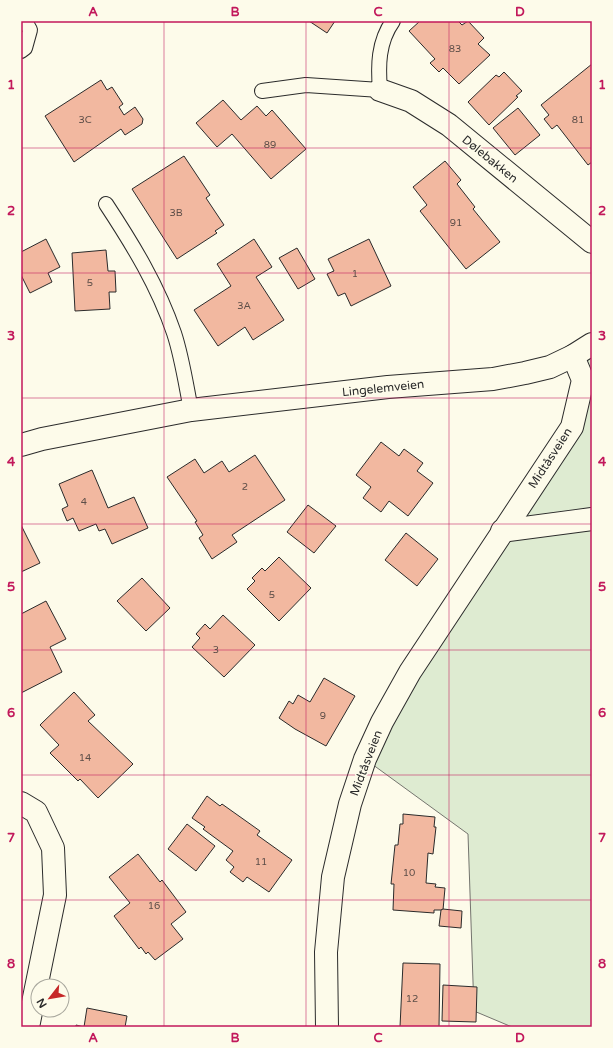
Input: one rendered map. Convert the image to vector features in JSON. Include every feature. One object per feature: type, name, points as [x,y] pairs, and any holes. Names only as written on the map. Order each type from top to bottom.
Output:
[{"type":"street","name":"Dølebakken","points":[[380,90],[411,101],[449,125],[592,242]]},
{"type":"street","points":[[573,356],[592,344]]},
{"type":"street","name":"Lingelemveien","points":[[21,445],[50,437],[191,410],[388,387],[493,378],[550,367],[573,356]]},
{"type":"street","name":"Midtåsveien","points":[[327,1027],[326,952],[333,877],[350,804],[365,759],[382,722],[410,672],[572,427],[583,380],[573,356]]},
{"type":"street","points":[[502,531],[592,520]]},
{"type":"street","points":[[21,802],[36,812],[53,848],[55,895],[28,1027]]},
{"type":"lane","points":[[21,51],[25,48],[30,30],[25,21]]},
{"type":"lane","points":[[262,91],[306,84],[380,90],[378,62],[382,42],[393,21]]},
{"type":"lane","points":[[106,204],[133,245],[158,294],[174,334],[191,410]]},
{"type":"green space","points":[[592,340],[592,1027],[512,1027],[474,1011],[468,834],[365,759],[572,427],[573,356]]},
{"type":"building","points":[[309,21],[335,21],[327,33]]},
{"type":"building","points":[[420,21],[458,21],[462,25],[468,21],[484,38],[478,44],[490,55],[459,84],[443,68],[439,72],[430,63],[435,59],[409,31]]},
{"type":"building","points":[[592,64],[592,162],[588,165],[557,125],[552,129],[544,119],[549,115],[541,105]]},
{"type":"building","points":[[504,72],[522,91],[516,96],[518,97],[489,125],[468,102],[496,75],[499,77]]},
{"type":"building","points":[[101,80],[107,90],[112,87],[123,104],[119,107],[124,115],[135,107],[143,119],[142,124],[125,135],[121,129],[74,162],[45,116]]},
{"type":"building","points":[[223,100],[241,120],[257,106],[266,116],[272,110],[306,149],[271,179],[232,134],[217,147],[196,123]]},
{"type":"building","points":[[518,108],[540,135],[515,155],[493,128]]},
{"type":"building","points":[[184,156],[210,195],[206,198],[224,225],[215,231],[217,233],[177,259],[132,189]]},
{"type":"building","points":[[445,161],[461,180],[457,184],[475,207],[473,209],[500,242],[466,269],[420,211],[427,205],[413,187]]},
{"type":"building","points":[[46,239],[60,267],[48,273],[52,282],[30,293],[21,275],[21,252]]},
{"type":"building","points":[[254,239],[272,267],[256,277],[284,320],[253,340],[245,327],[218,346],[194,310],[231,286],[217,264]]},
{"type":"building","points":[[369,239],[391,286],[351,306],[345,293],[338,296],[327,274],[334,271],[328,259]]},
{"type":"building","points":[[297,248],[315,279],[298,289],[279,258]]},
{"type":"building","points":[[106,250],[108,271],[115,271],[116,292],[109,292],[110,309],[75,311],[72,253]]},
{"type":"building","points":[[381,442],[399,456],[404,449],[423,463],[417,471],[433,483],[408,516],[389,501],[381,512],[363,498],[371,487],[356,475]]},
{"type":"building","points":[[255,455],[285,500],[232,535],[237,542],[212,559],[199,538],[203,535],[195,522],[197,521],[167,477],[195,459],[204,473],[222,461],[229,472]]},
{"type":"building","points":[[92,470],[108,508],[134,497],[148,528],[112,544],[105,529],[99,531],[96,524],[79,531],[73,518],[67,521],[62,509],[68,506],[59,484]]},
{"type":"building","points":[[308,505],[336,526],[314,553],[287,532]]},
{"type":"building","points":[[21,525],[40,563],[21,572]]},
{"type":"building","points":[[406,533],[438,559],[417,586],[385,560]]},
{"type":"building","points":[[279,557],[311,588],[279,621],[247,589],[255,581],[252,578],[262,568],[265,571]]},
{"type":"building","points":[[142,578],[170,608],[146,631],[117,601]]},
{"type":"building","points":[[46,601],[66,639],[50,647],[62,672],[21,693],[21,614]]},
{"type":"building","points":[[223,615],[255,645],[224,677],[192,647],[200,638],[196,634],[205,624],[210,629]]},
{"type":"building","points":[[324,678],[355,696],[326,746],[295,729],[279,718],[289,701],[293,704],[298,695],[310,702]]},
{"type":"building","points":[[74,692],[95,715],[88,721],[133,764],[98,798],[80,779],[78,781],[50,753],[59,745],[40,725]]},
{"type":"building","points":[[207,796],[220,806],[222,804],[260,831],[257,835],[292,860],[269,892],[247,877],[243,882],[230,872],[234,867],[226,860],[233,851],[203,829],[205,827],[192,818]]},
{"type":"building","points":[[403,814],[435,817],[434,827],[436,827],[433,854],[428,853],[426,883],[436,884],[435,887],[445,888],[443,910],[434,910],[434,913],[393,910],[394,884],[391,884],[395,845],[398,845],[400,824],[403,824]]},
{"type":"building","points":[[187,824],[215,846],[196,871],[168,849]]},
{"type":"building","points":[[138,854],[160,882],[162,880],[186,912],[171,924],[183,939],[155,960],[148,952],[146,954],[141,947],[139,949],[114,916],[130,903],[109,877]]},
{"type":"building","points":[[441,910],[462,911],[461,928],[439,926]]},
{"type":"building","points":[[403,963],[440,964],[439,1027],[400,1027]]},
{"type":"building","points":[[443,985],[477,987],[476,1022],[442,1021]]},
{"type":"building","points":[[87,1008],[127,1016],[125,1027],[84,1027]]}]
